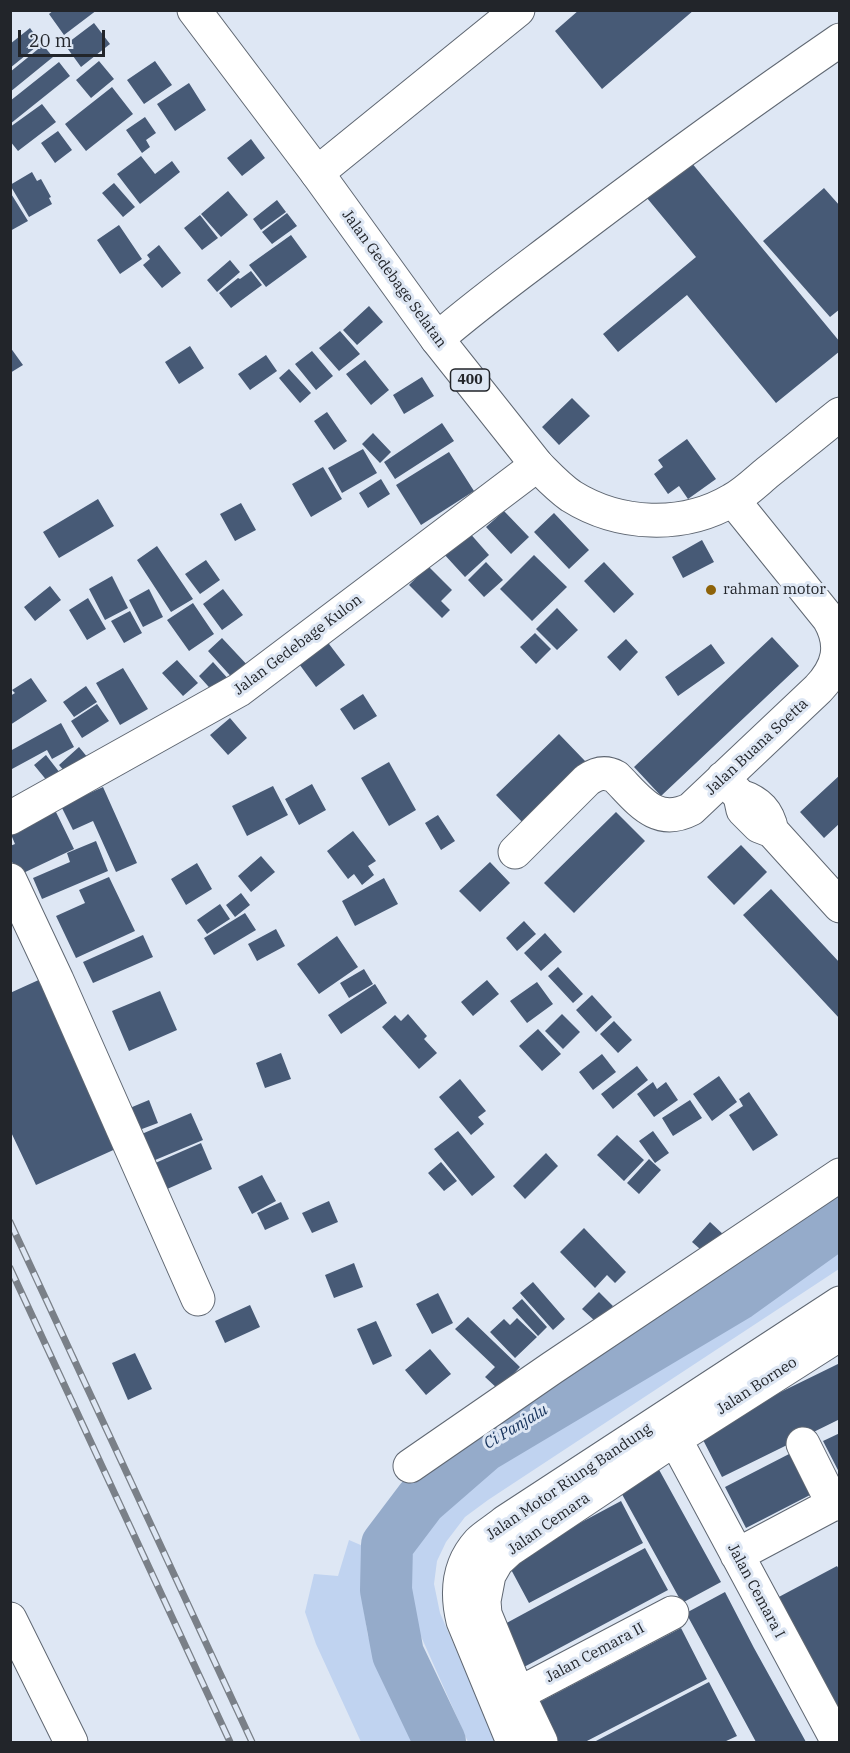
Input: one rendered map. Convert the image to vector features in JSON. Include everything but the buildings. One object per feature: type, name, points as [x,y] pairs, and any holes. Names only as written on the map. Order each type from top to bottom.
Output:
[{"type":"street","name":"Jalan Gedebage Selatan","points":[[194,10],[317,173],[437,339],[537,465],[553,482],[571,495],[590,506],[633,519],[659,521],[685,518],[710,511],[733,500],[840,414]]},
{"type":"street","points":[[317,173],[518,10]]},
{"type":"street","points":[[437,339],[467,313],[634,187],[840,40]]},
{"type":"street","name":"Jalan Gedebage Kulon","points":[[10,818],[239,690],[537,465]]},
{"type":"street","name":"Jalan Buana Soetta","points":[[515,852],[587,780],[595,775],[604,773],[616,777],[649,808],[662,815],[670,816],[681,814],[732,787],[826,680],[833,669],[838,647],[834,628],[829,618],[733,500]]},
{"type":"street","points":[[732,787],[753,800],[769,817],[772,831],[840,906]]},
{"type":"street","points":[[10,880],[57,980],[198,1299]]},
{"type":"street","points":[[410,1466],[552,1368],[840,1176]]},
{"type":"street","name":"Jalan Motor Riung Bandung","points":[[513,1743],[462,1621],[458,1603],[459,1586],[470,1554],[480,1541],[505,1522],[840,1304]]},
{"type":"street","name":"Jalan Borneo","points":[[675,1439],[840,1334]]},
{"type":"street","name":"Jalan Cemara I","points":[[675,1439],[838,1743]]},
{"type":"street","name":"Jalan Cemara","points":[[541,1743],[485,1614],[485,1588],[489,1575],[497,1562],[521,1541],[675,1439]]},
{"type":"street","points":[[737,1555],[836,1504],[803,1444]]},
{"type":"street","name":"Jalan Cemara II","points":[[518,1694],[672,1613]]},
{"type":"street","points":[[10,1619],[71,1743]]},
{"type":"shaded area","points":[[839,1229],[839,1269],[488,1500],[465,1517],[446,1542],[437,1561],[434,1584],[440,1613],[496,1742],[468,1742],[416,1625],[405,1586],[408,1550],[422,1516],[445,1492],[469,1472]]},
{"type":"shaded area","points":[[349,1540],[370,1549],[361,1592],[368,1636],[417,1742],[361,1742],[316,1644],[305,1612],[314,1574],[338,1576]]},
{"type":"waterway","name":"Ci Panjalu","points":[[440,1742],[398,1654],[386,1590],[387,1545],[421,1500],[482,1447],[737,1295],[840,1221]]},
{"type":"railway","points":[[10,1222],[252,1742]]},
{"type":"railway","points":[[10,1268],[230,1742]]},
{"type":"place","name":"rahman motor","points":[[711,590]]}]
